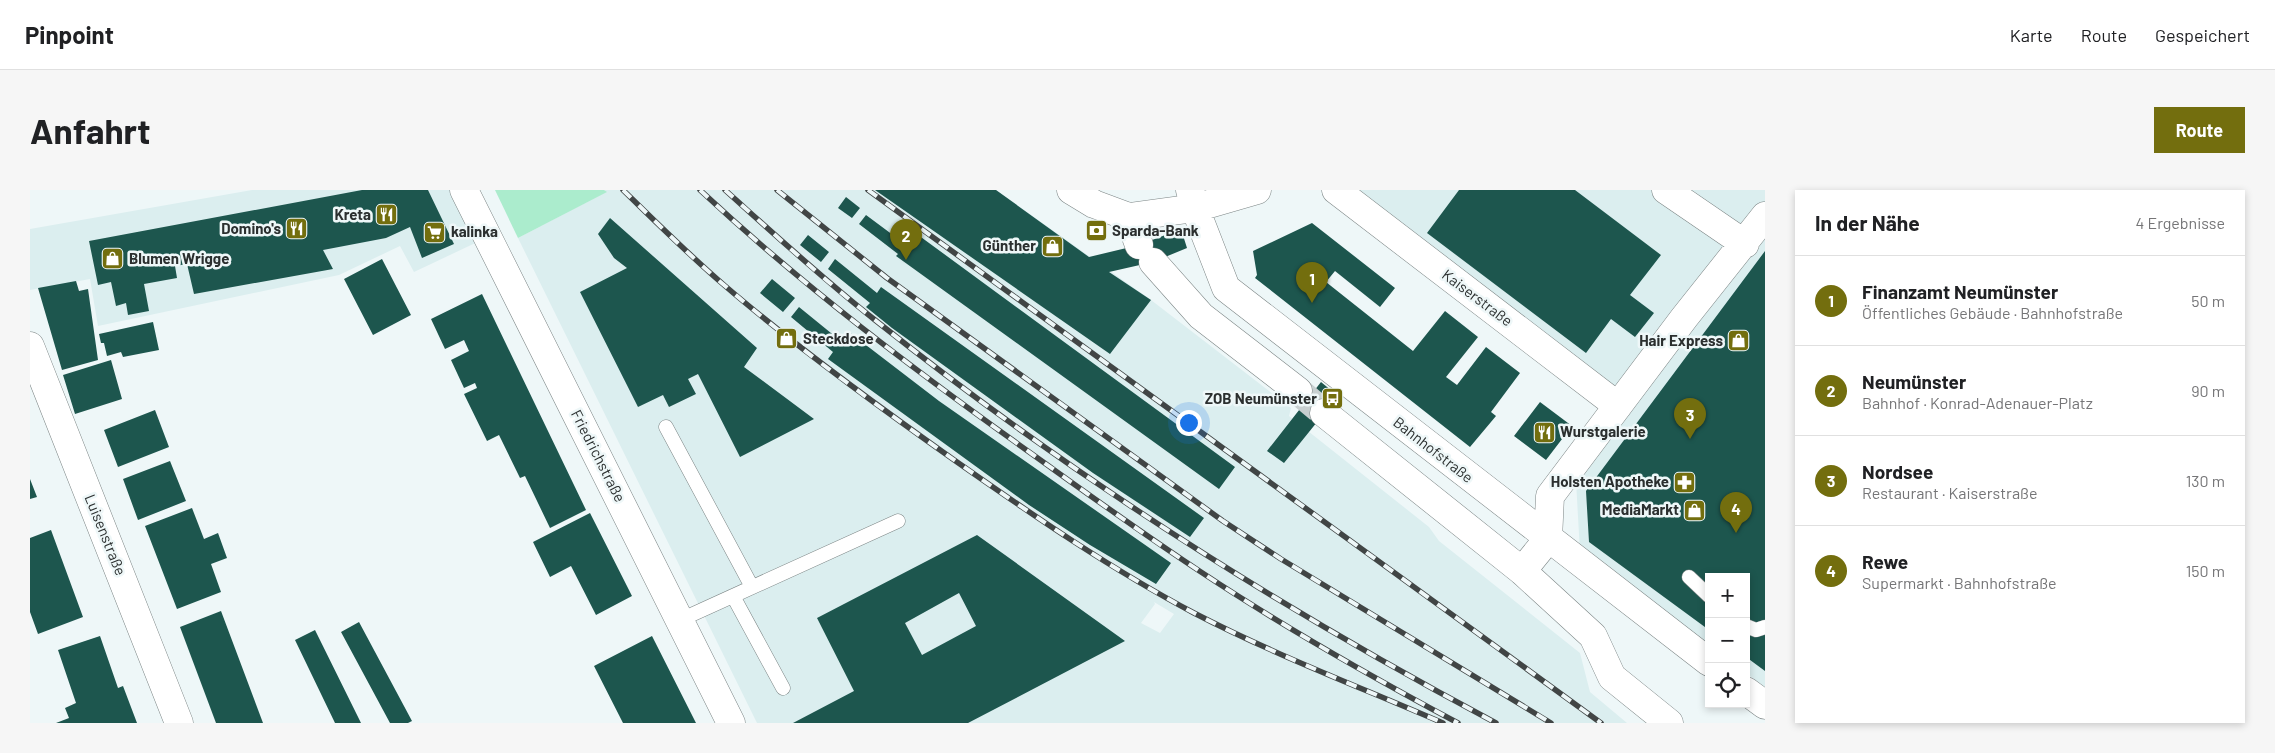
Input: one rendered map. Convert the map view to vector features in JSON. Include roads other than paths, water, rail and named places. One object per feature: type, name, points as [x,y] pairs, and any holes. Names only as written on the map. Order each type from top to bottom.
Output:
[{"type":"street","name":"Friedrichstraße","points":[[464,190],[730,723]]},
{"type":"street","points":[[1071,190],[1094,204],[1129,217],[1192,199],[1257,190]]},
{"type":"street","name":"Kaiserstraße","points":[[1336,190],[1618,406]]},
{"type":"street","points":[[1666,190],[1745,244]]},
{"type":"street","name":"Bahnhofstraße","points":[[1192,199],[1226,288],[1705,659]]},
{"type":"street","points":[[1522,571],[1548,539],[1550,496],[1684,318],[1745,244],[1765,216]]},
{"type":"street","points":[[1129,217],[1146,254],[1201,316],[1298,391]]},
{"type":"street","name":"Luisenstraße","points":[[30,346],[179,723]]},
{"type":"street","points":[[1324,413],[1522,571],[1593,636],[1612,676],[1669,723]]},
{"type":"street","points":[[1750,694],[1765,705]]},
{"type":"lane","points":[[666,427],[752,587]]},
{"type":"lane","points":[[680,620],[898,520]]},
{"type":"lane","points":[[1689,577],[1705,592]]},
{"type":"lane","points":[[733,596],[783,688]]},
{"type":"lane","points":[[1750,628],[1756,630],[1765,627]]},
{"type":"tunnel","points":[[1298,391],[1324,413]]},
{"type":"railway","points":[[623,190],[711,274],[809,354],[928,441],[1073,541],[1194,613],[1286,657],[1443,723]]},
{"type":"railway","points":[[700,190],[780,261],[862,328],[946,392],[1116,514],[1179,558],[1296,632],[1458,723]]},
{"type":"railway","points":[[725,190],[875,320],[948,377],[1099,485],[1176,536],[1334,633],[1496,723]]},
{"type":"railway","points":[[777,190],[887,278],[1223,521],[1281,559],[1551,723]]},
{"type":"railway","points":[[868,190],[1601,723]]},
{"type":"place","name":"Kreta","points":[[387,215]]},
{"type":"place","name":"Domino's","points":[[297,229]]},
{"type":"place","name":"Sparda-Bank","points":[[1096,231]]},
{"type":"place","name":"kalinka","points":[[435,232]]},
{"type":"place","name":"Günther","points":[[1052,246]]},
{"type":"place","name":"Blumen Wrigge","points":[[113,259]]},
{"type":"place","name":"Neumünster","points":[[906,260]]},
{"type":"place","name":"Finanzamt Neumünster","points":[[1312,303]]},
{"type":"place","name":"Steckdose","points":[[787,339]]},
{"type":"place","name":"Hair Express","points":[[1739,341]]},
{"type":"place","name":"ZOB Neumünster","points":[[1333,399]]},
{"type":"place","name":"Wurstgalerie","points":[[1544,432]]},
{"type":"place","name":"Nordsee","points":[[1690,439]]},
{"type":"place","name":"Holsten Apotheke","points":[[1685,482]]},
{"type":"place","name":"MediaMarkt","points":[[1695,510]]},
{"type":"place","name":"Rewe","points":[[1736,533]]}]
